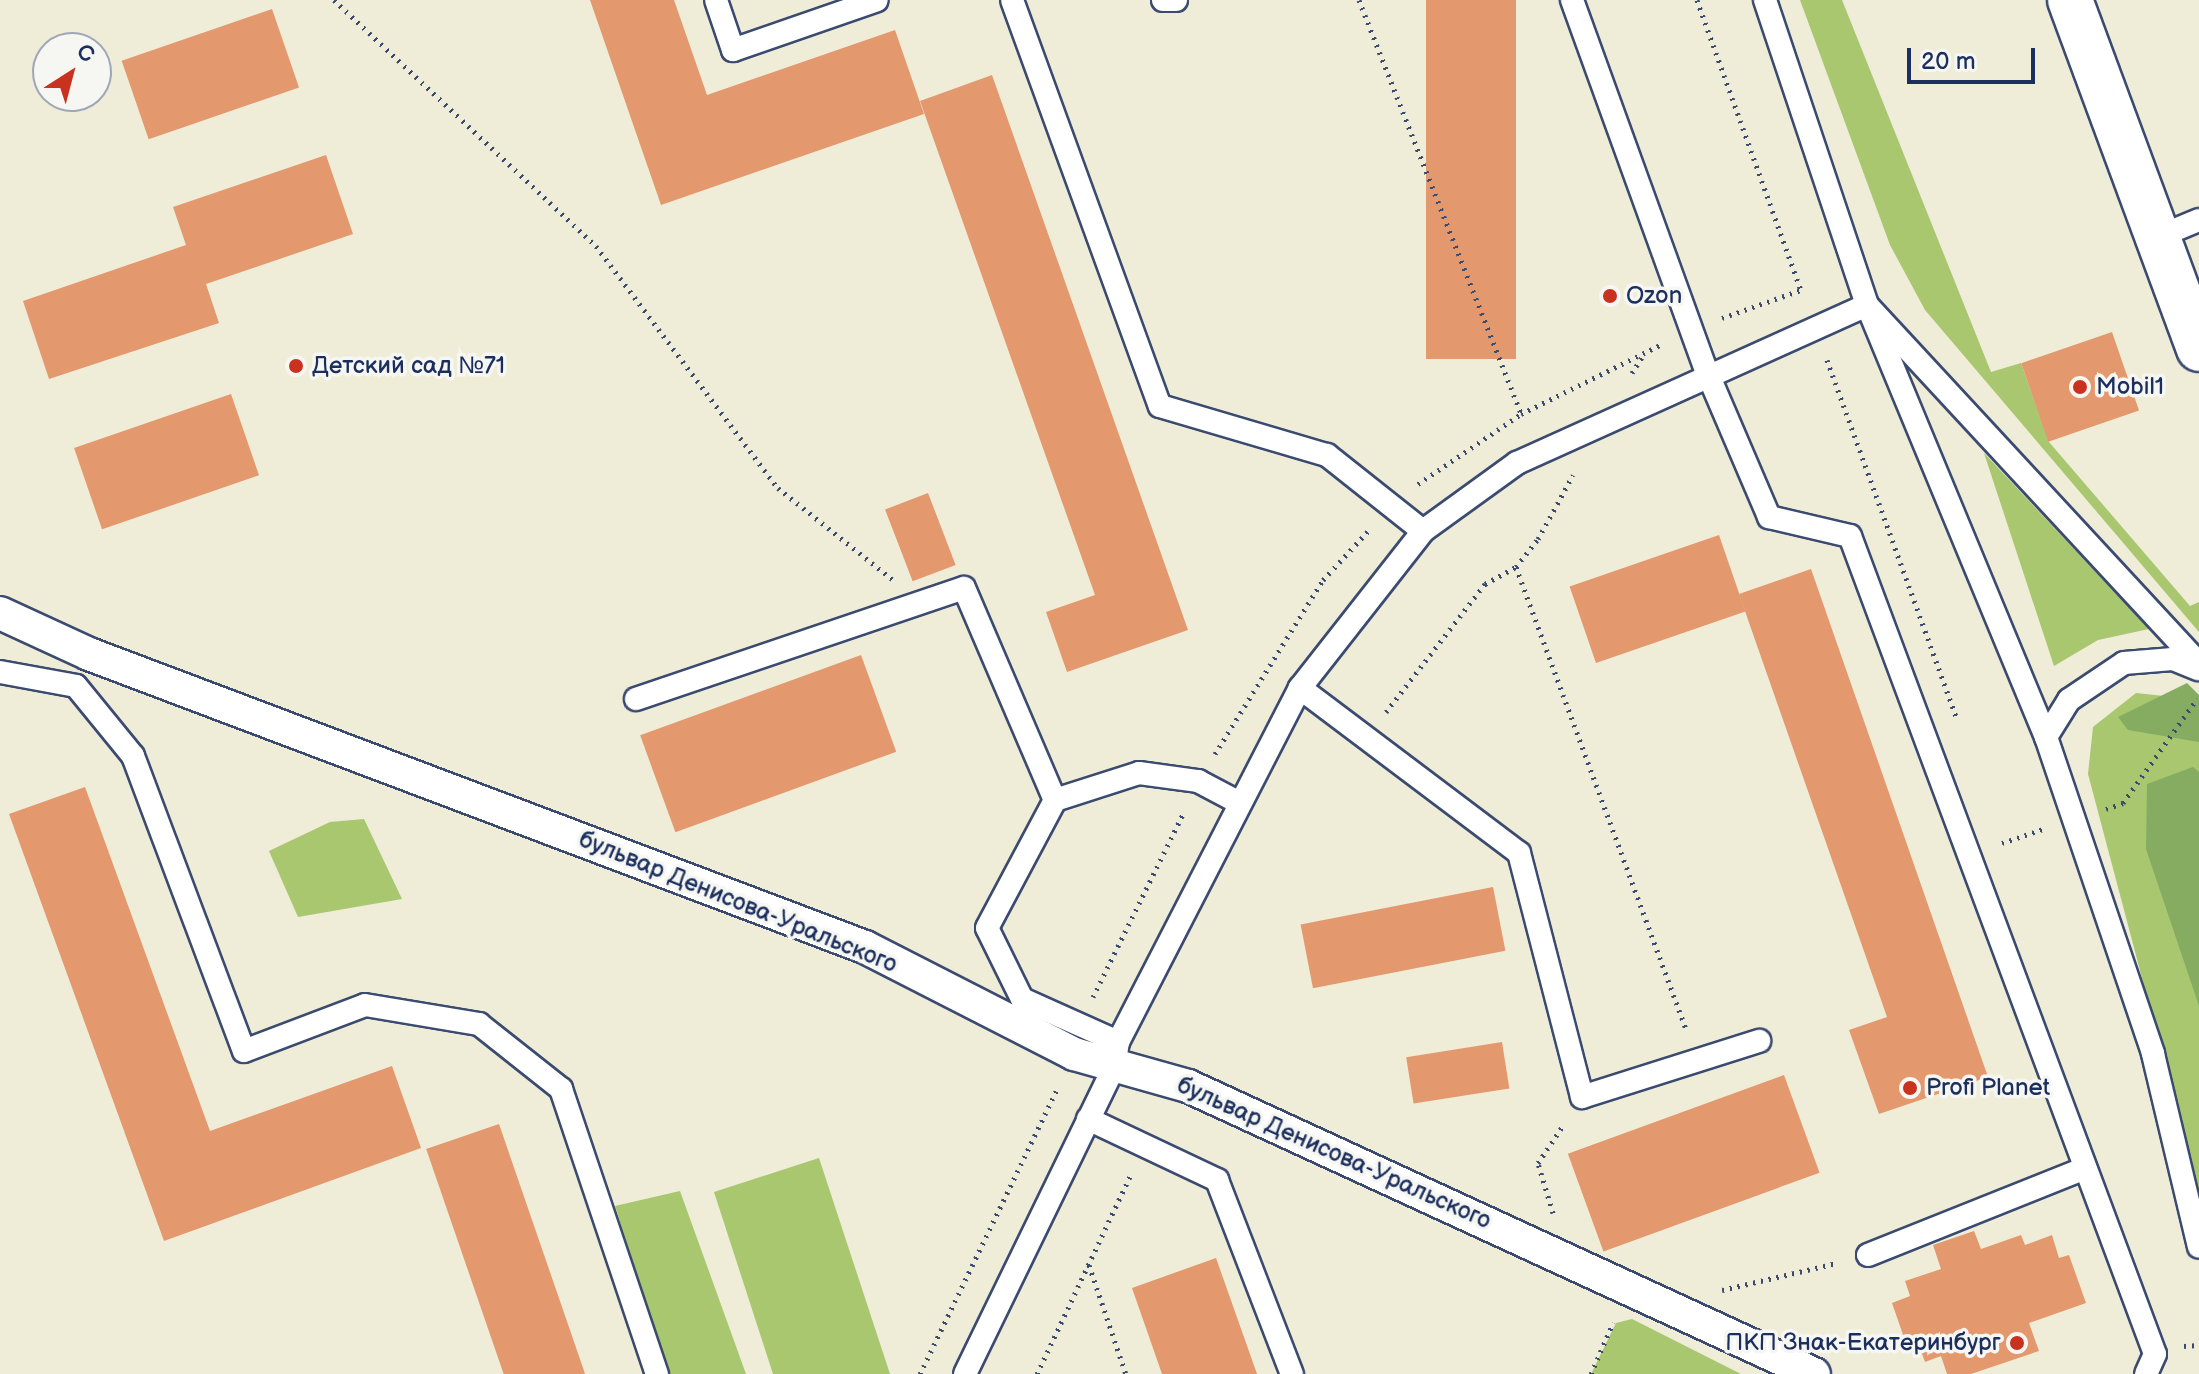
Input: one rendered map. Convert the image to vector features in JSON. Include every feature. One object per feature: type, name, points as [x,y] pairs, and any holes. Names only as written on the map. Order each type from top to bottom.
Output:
[{"type":"street","points":[[2070,0],[2199,349]]},
{"type":"street","name":"бульвар Денисова-Уральского","points":[[0,613],[89,654],[865,947],[1074,1054],[1116,1054],[1566,1256],[1814,1374]]},
{"type":"lane","points":[[716,0],[733,50],[877,0]]},
{"type":"lane","points":[[1012,0],[1160,406],[1327,455],[1423,531]]},
{"type":"lane","points":[[1163,0],[1176,0]]},
{"type":"lane","points":[[1572,0],[1707,372],[1769,517],[1850,536],[2155,1354],[2146,1374]]},
{"type":"lane","points":[[1765,0],[1867,305],[2046,737],[2153,1054],[2199,1247]]},
{"type":"lane","points":[[2158,237],[2199,220]]},
{"type":"lane","points":[[965,1374],[1238,802],[1300,688],[1423,531],[1517,463],[1707,372],[1867,305]]},
{"type":"lane","points":[[1867,305],[2199,667]]},
{"type":"lane","points":[[636,699],[964,588],[1055,800]]},
{"type":"lane","points":[[2046,737],[2069,700],[2124,663],[2173,659],[2199,667]]},
{"type":"lane","points":[[0,672],[76,686],[133,756],[244,1051],[365,1005],[479,1024],[561,1089],[657,1374]]},
{"type":"lane","points":[[1300,688],[1519,853],[1582,1097],[1759,1041]]},
{"type":"lane","points":[[1116,1054],[1022,999],[987,928],[1055,800],[1139,773],[1198,781],[1238,802]]},
{"type":"lane","points":[[1088,1119],[1217,1180],[1292,1374]]},
{"type":"lane","points":[[1868,1255],[2085,1168]]},
{"type":"path","points":[[334,0],[596,246],[778,488],[920,602]]},
{"type":"path","points":[[1359,0],[1521,414]]},
{"type":"path","points":[[1366,738],[1485,584],[1516,567],[1644,353]]},
{"type":"path","points":[[1516,567],[1698,1060]]},
{"type":"path","points":[[2002,843],[2123,803],[2199,697]]},
{"type":"path","points":[[1566,1256],[1538,1163],[1582,1097]]},
{"type":"path","points":[[1037,1374],[1144,1146]]},
{"type":"path","points":[[1667,1303],[1868,1255]]},
{"type":"path","points":[[1089,1264],[1126,1374]]},
{"type":"path","points":[[1591,1374],[1629,1285]]},
{"type":"green space","points":[[1800,0],[1842,0],[1991,372],[2021,363],[2049,442],[2190,606],[2199,602],[2199,632],[1925,310],[1890,245]]},
{"type":"green space","points":[[1984,453],[2149,629],[2098,640],[2054,666]]},
{"type":"green space","points":[[2187,683],[2199,695],[2199,742],[2128,730],[2118,717]]},
{"type":"green space","points":[[2136,693],[2183,698],[2199,713],[2199,1193],[2088,774],[2093,727]]},
{"type":"green space","points":[[2193,767],[2199,772],[2199,1006],[2146,849],[2147,784]]},
{"type":"green space","points":[[364,819],[402,899],[298,917],[269,851],[330,822]]},
{"type":"green space","points":[[819,1158],[890,1374],[773,1374],[714,1192]]},
{"type":"green space","points":[[680,1191],[746,1374],[669,1374],[615,1206]]},
{"type":"green space","points":[[1632,1319],[1741,1374],[1591,1374],[1616,1323]]},
{"type":"building","points":[[590,0],[674,0],[707,95],[895,30],[924,114],[661,205]]},
{"type":"building","points":[[1426,0],[1516,0],[1516,359],[1426,359]]},
{"type":"building","points":[[272,9],[299,87],[149,139],[122,61]]},
{"type":"building","points":[[992,75],[1188,630],[1067,672],[1046,612],[1095,595],[920,101]]},
{"type":"building","points":[[326,155],[353,234],[206,284],[219,323],[49,379],[23,301],[186,245],[173,207]]},
{"type":"building","name":"Mobil1","points":[[2112,332],[2139,410],[2048,442],[2021,363]]},
{"type":"building","points":[[231,394],[259,475],[102,529],[74,448]]},
{"type":"building","points":[[928,493],[956,565],[913,581],[885,509]]},
{"type":"building","points":[[1719,535],[1745,612],[1596,663],[1570,586]]},
{"type":"building","points":[[1811,569],[1988,1077],[1879,1114],[1849,1030],[1887,1017],[1739,594]]},
{"type":"building","points":[[861,655],[896,752],[675,832],[640,735]]},
{"type":"building","points":[[85,787],[210,1131],[392,1066],[421,1148],[164,1241],[9,814]]},
{"type":"building","points":[[1493,887],[1505,951],[1313,988],[1301,924]]},
{"type":"building","points":[[1502,1042],[1509,1088],[1414,1104],[1406,1057]]},
{"type":"building","points":[[1784,1075],[1820,1173],[1603,1251],[1568,1154]]},
{"type":"building","points":[[499,1124],[585,1374],[504,1374],[426,1149]]},
{"type":"building","points":[[1974,1231],[1981,1249],[2021,1235],[2025,1245],[2052,1235],[2059,1258],[2069,1255],[2086,1303],[2029,1323],[2039,1351],[1971,1374],[1947,1374],[1941,1356],[1925,1362],[1920,1348],[1909,1352],[1892,1303],[1910,1296],[1905,1281],[1941,1269],[1933,1245]]},
{"type":"building","points":[[1216,1258],[1257,1374],[1162,1374],[1132,1288]]},
{"type":"place","name":"Ozon","points":[[1610,296]]},
{"type":"place","name":"Детский сад №71","points":[[296,366]]},
{"type":"place","name":"Mobil1","points":[[2080,387]]},
{"type":"place","name":"Profi Planet","points":[[1910,1088]]},
{"type":"place","name":"ПКП Знак-Екатеринбург","points":[[2017,1343]]}]
